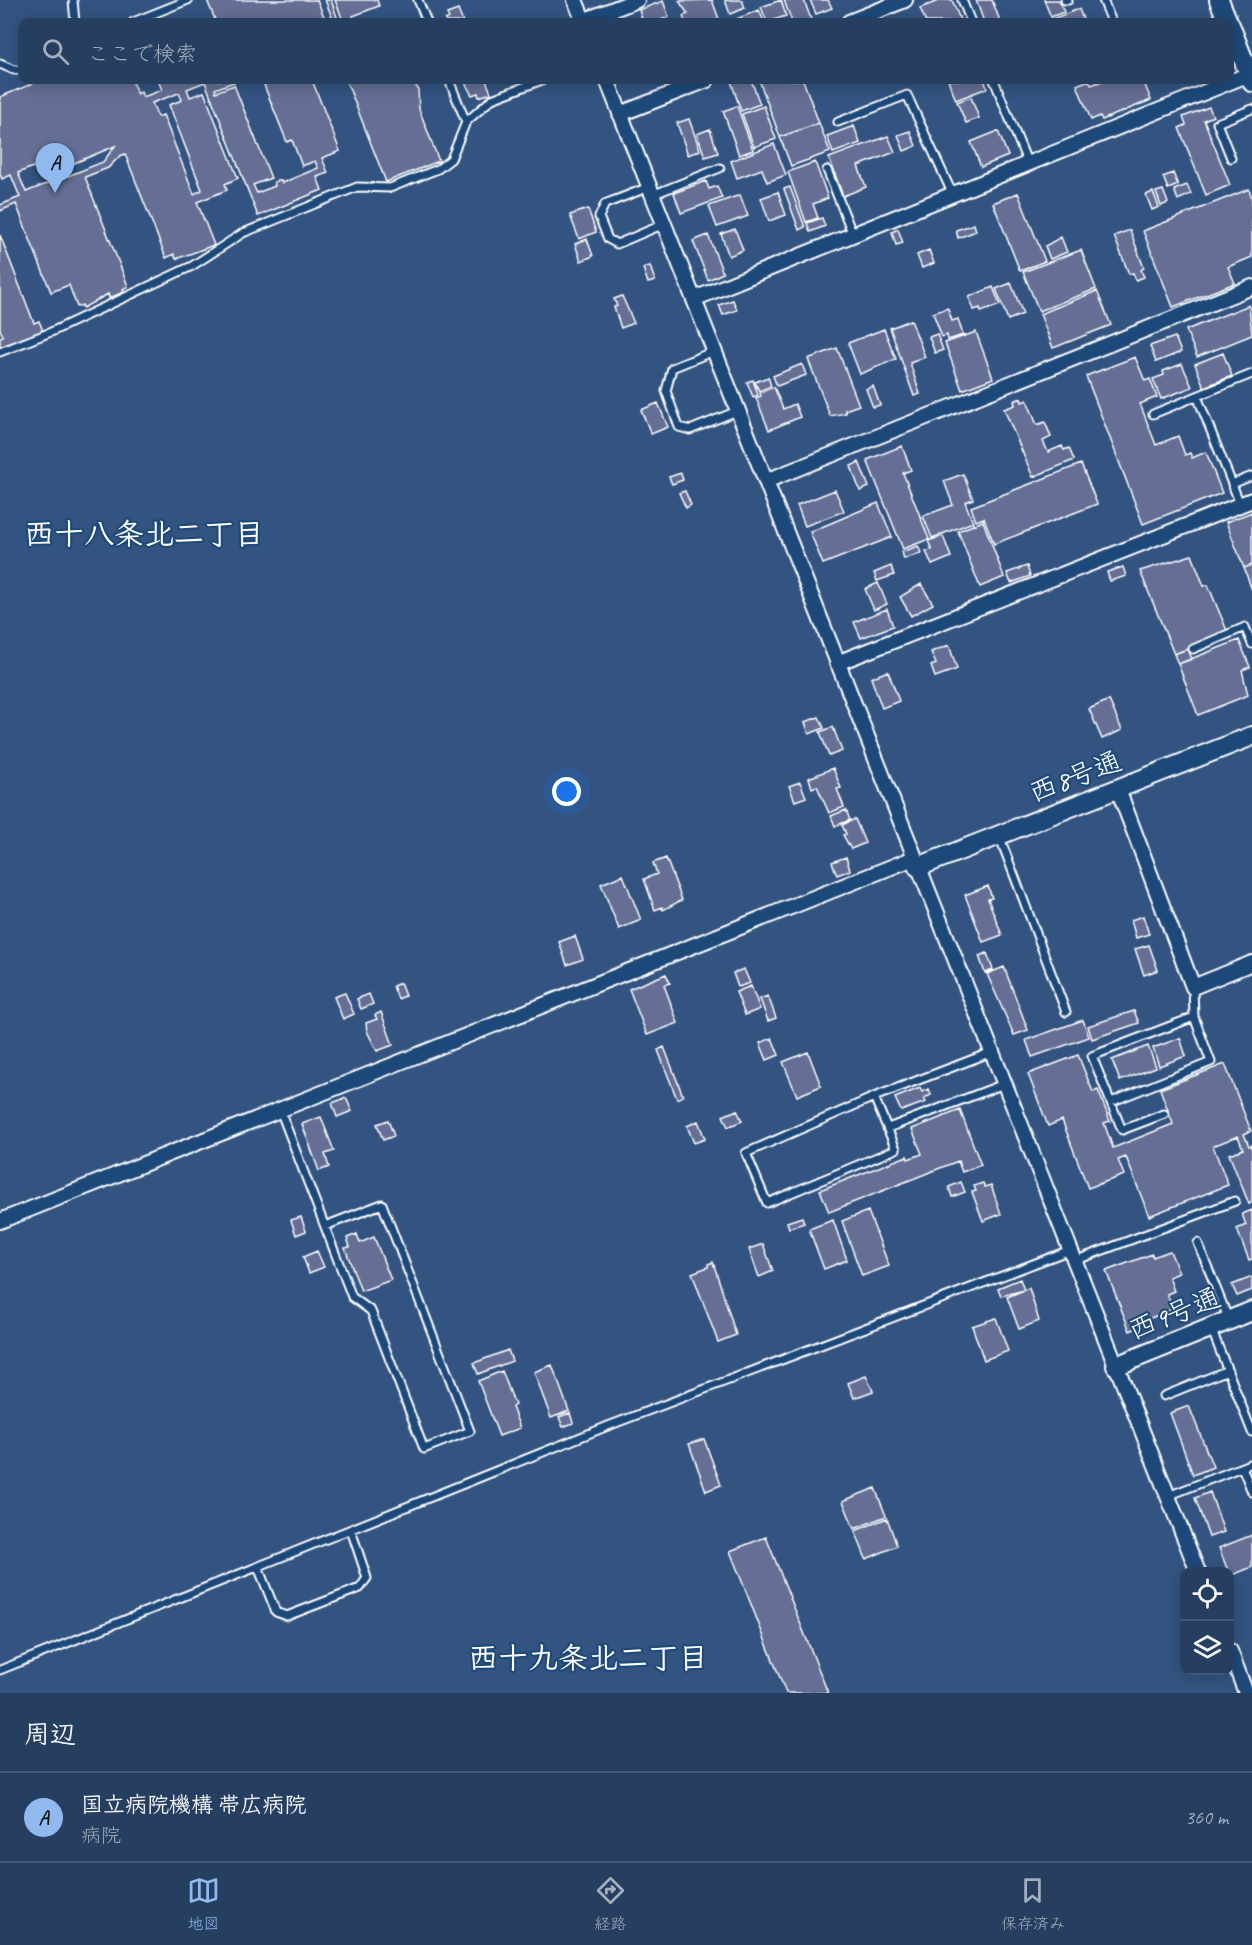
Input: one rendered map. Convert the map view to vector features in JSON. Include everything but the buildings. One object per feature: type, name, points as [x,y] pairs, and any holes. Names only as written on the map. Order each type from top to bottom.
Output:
[{"type":"street","points":[[575,0],[582,18]]},
{"type":"street","points":[[593,18],[637,0]]},
{"type":"street","points":[[1220,0],[1227,18]]},
{"type":"street","points":[[859,18],[902,1]]},
{"type":"street","points":[[1234,36],[1251,76],[1234,83]]},
{"type":"street","points":[[609,84],[1196,1567]]},
{"type":"street","points":[[620,114],[697,84]]},
{"type":"street","points":[[693,299],[1231,84]]},
{"type":"street","points":[[765,482],[1252,288]]},
{"type":"street","points":[[837,663],[1246,502]]},
{"type":"street","name":"西8号通","points":[[916,862],[999,835],[1252,736]]},
{"type":"street","points":[[1118,789],[1193,987],[1252,963]]},
{"type":"street","points":[[0,1221],[916,862]]},
{"type":"street","name":"西9号通","points":[[1116,1366],[1252,1311]]},
{"type":"street","points":[[1234,1659],[1247,1686]]},
{"type":"lane","points":[[73,0],[75,18]]},
{"type":"lane","points":[[143,18],[188,0]]},
{"type":"lane","points":[[418,0],[425,18]]},
{"type":"lane","points":[[962,0],[969,18]]},
{"type":"lane","points":[[1103,0],[1110,18]]},
{"type":"lane","points":[[0,64],[18,70]]},
{"type":"lane","points":[[451,84],[466,122]]},
{"type":"lane","points":[[0,352],[51,332],[192,266],[243,233],[357,187],[390,188],[438,170],[452,159],[466,122],[492,99],[531,84]]},
{"type":"lane","points":[[996,84],[1028,164]]},
{"type":"lane","points":[[838,122],[907,95],[953,195]]},
{"type":"lane","points":[[1231,158],[1217,123],[1252,109]]},
{"type":"lane","points":[[664,224],[617,244],[608,239],[599,217],[605,204],[720,168]]},
{"type":"lane","points":[[827,170],[853,235]]},
{"type":"lane","points":[[714,351],[672,368],[666,391],[679,427],[690,430],[737,411]]},
{"type":"lane","points":[[1153,414],[1252,374]]},
{"type":"lane","points":[[1197,396],[1232,484],[1246,502]]},
{"type":"lane","points":[[1232,484],[1252,476]]},
{"type":"lane","points":[[1193,649],[1245,627],[1252,644]]},
{"type":"lane","points":[[999,835],[1066,1012]]},
{"type":"lane","points":[[1111,1102],[1211,1062],[1194,1017],[1193,987]]},
{"type":"lane","points":[[1164,1113],[1122,1130],[1092,1056],[1194,1017]]},
{"type":"lane","points":[[874,1097],[896,1149],[767,1203],[746,1153],[874,1097],[992,1052]]},
{"type":"lane","points":[[888,1128],[1004,1084]]},
{"type":"lane","points":[[280,1110],[352,1297],[370,1311],[424,1449],[470,1431],[382,1204],[325,1226]]},
{"type":"lane","points":[[0,1670],[608,1426],[1072,1256],[1235,1201]]},
{"type":"lane","points":[[1198,1243],[1229,1320]]},
{"type":"lane","points":[[1211,1328],[1252,1432]]},
{"type":"lane","points":[[1164,1396],[1228,1370]]},
{"type":"lane","points":[[1168,1496],[1252,1463]]},
{"type":"lane","points":[[1242,1467],[1252,1492]]},
{"type":"lane","points":[[258,1567],[276,1612],[287,1616],[360,1588],[367,1578],[351,1530]]},
{"type":"place","name":"国立病院機構 帯広病院","points":[[55,193]]},
{"type":"district","name":"西十八条北二丁目","points":[[144,534]]},
{"type":"district","name":"西十九条北二丁目","points":[[588,1658]]}]
